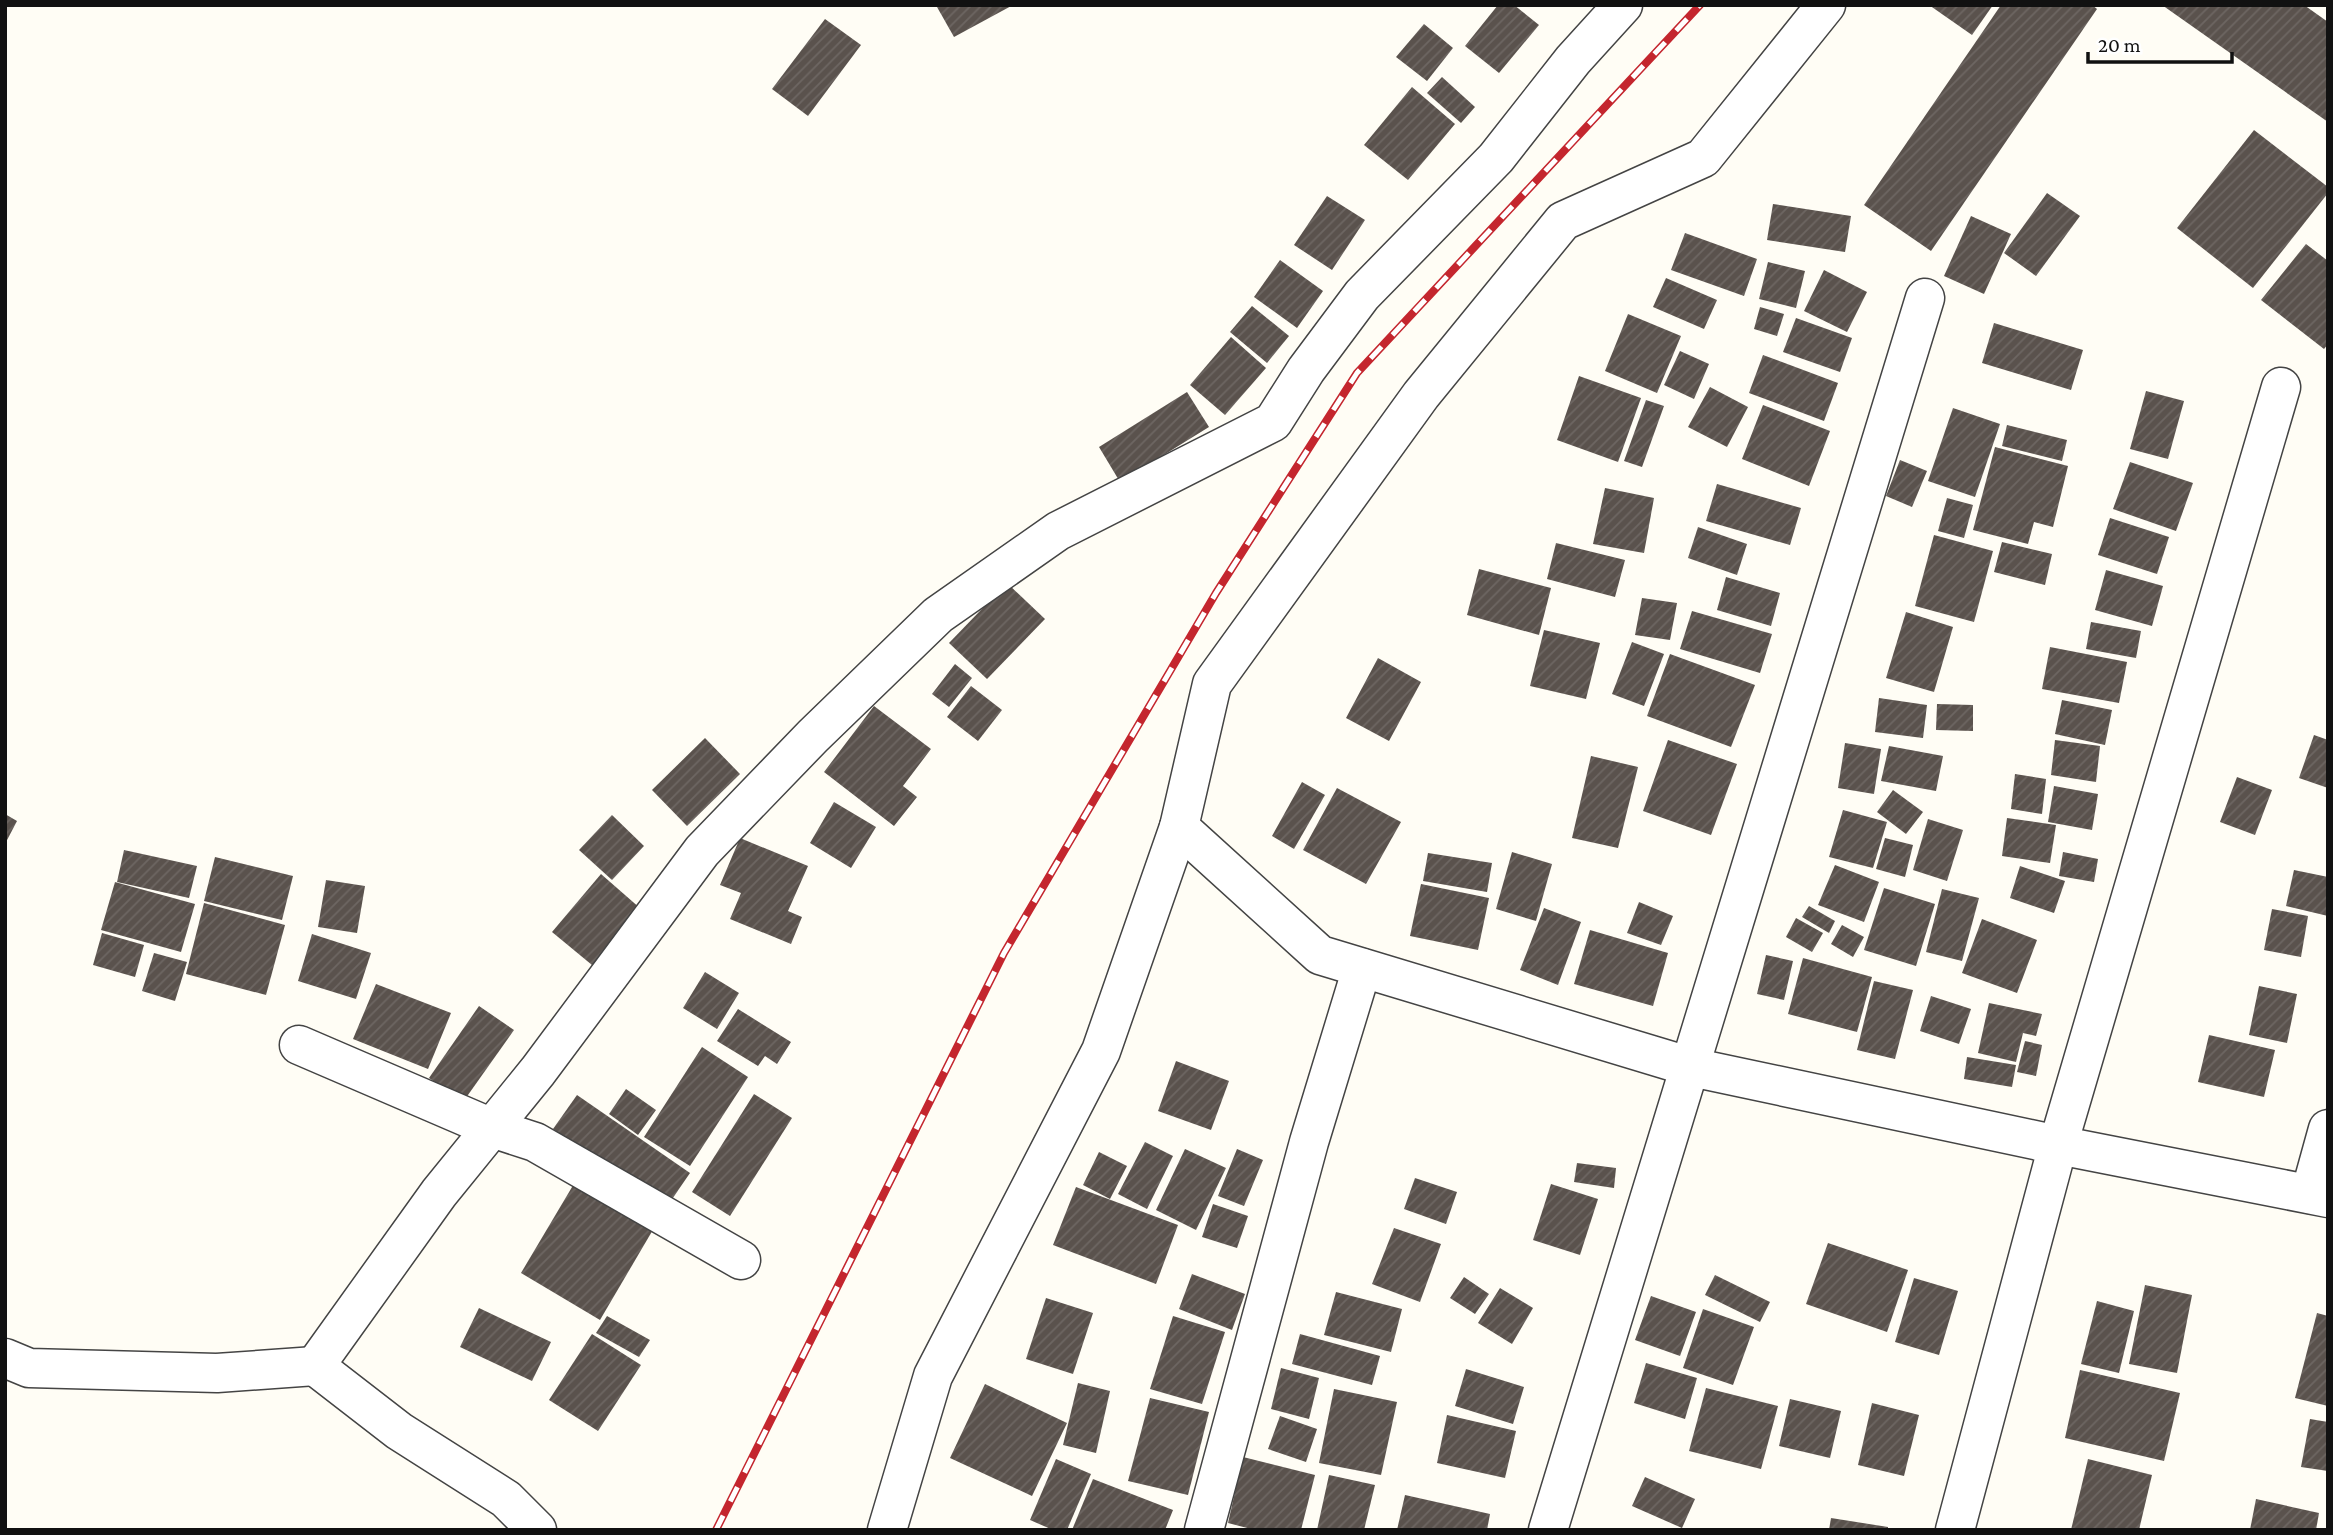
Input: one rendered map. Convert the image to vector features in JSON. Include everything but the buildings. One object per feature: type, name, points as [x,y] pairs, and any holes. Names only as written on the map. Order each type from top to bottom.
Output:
[{"type":"street","points":[[315,1366],[439,1193],[538,1071],[702,851],[813,736],[938,615],[1058,531],[1273,422],[1306,370],[1362,295],[1496,158],[1573,60],[1623,5]]},
{"type":"street","points":[[887,1530],[933,1376],[1101,1051],[1179,827],[1212,684],[1421,395],[1563,221],[1703,158],[1826,5]]},
{"type":"street","points":[[1548,1530],[1925,298]]},
{"type":"street","points":[[1955,1530],[2058,1145],[2281,387]]},
{"type":"street","points":[[1179,827],[1320,955],[1691,1067],[2058,1145],[2319,1196],[2328,1129]]},
{"type":"street","points":[[1204,1530],[1308,1142],[1362,968]]},
{"type":"street","points":[[299,1045],[492,1128],[535,1142],[741,1260]]},
{"type":"street","points":[[5,1358],[29,1368],[163,1372],[217,1373],[315,1366],[400,1432],[506,1499],[537,1530]]},
{"type":"railway","points":[[716,1530],[1004,953],[1216,593],[1357,373],[1700,5]]}]
